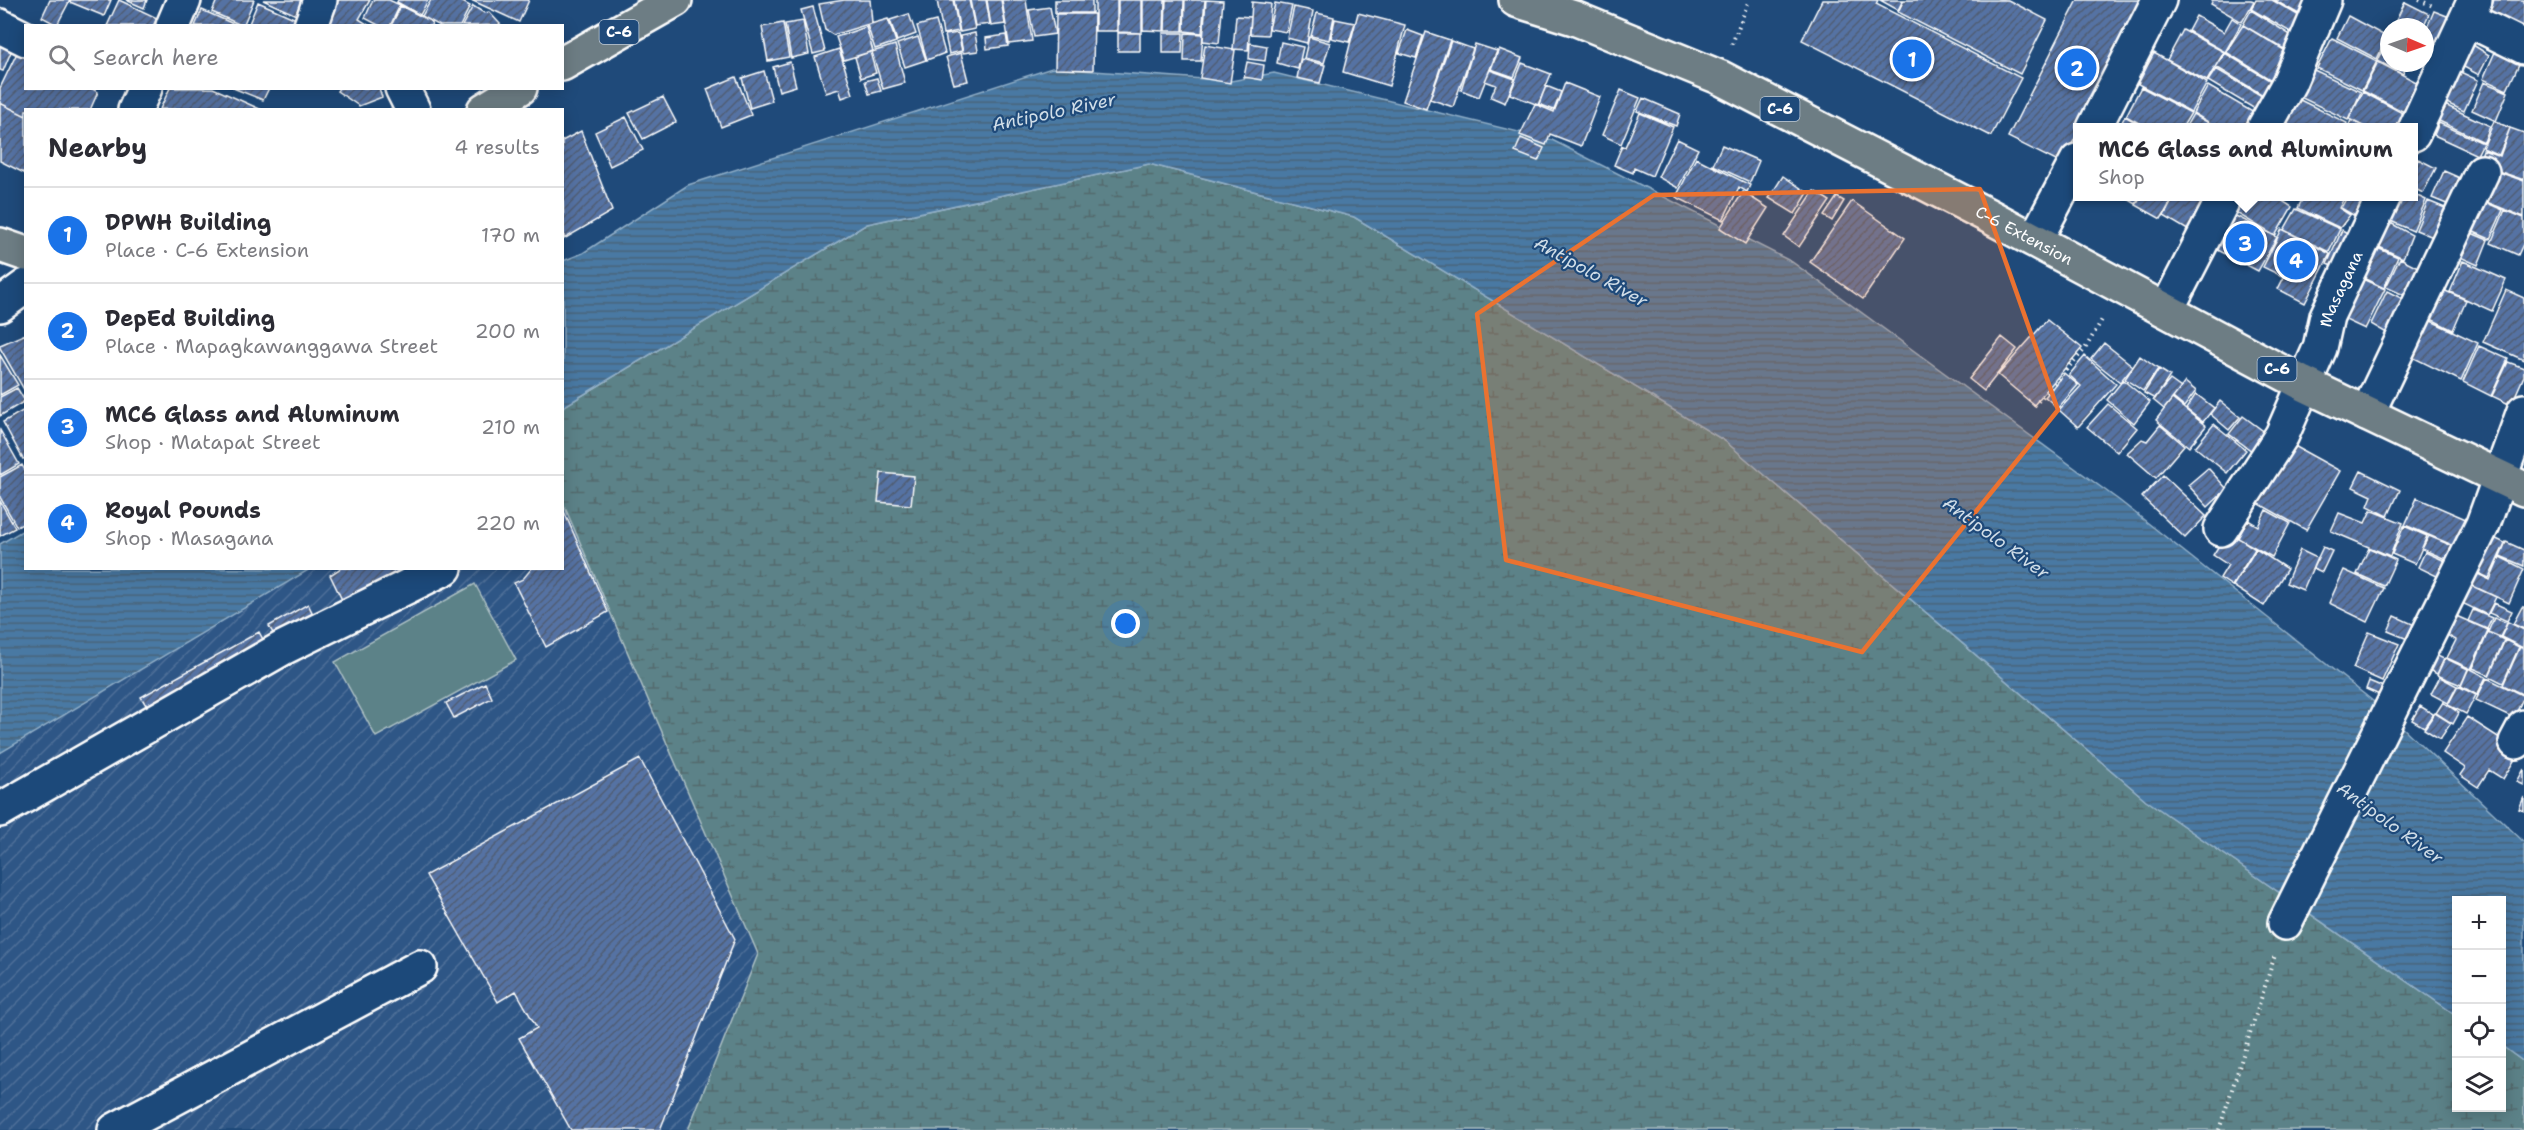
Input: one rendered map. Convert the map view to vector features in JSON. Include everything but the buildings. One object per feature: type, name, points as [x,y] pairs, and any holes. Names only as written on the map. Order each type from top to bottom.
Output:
[{"type":"main road","name":"C-6","points":[[564,63],[675,0]]},
{"type":"main road","name":"C-6 Extension","points":[[1516,0],[1578,9],[1719,77],[2167,309],[2302,383],[2512,484]]},
{"type":"main road","points":[[487,108],[517,90]]},
{"type":"main road","points":[[0,245],[24,253]]},
{"type":"street","points":[[174,24],[184,0]]},
{"type":"street","points":[[312,24],[320,0]]},
{"type":"street","points":[[2097,123],[2159,0]]},
{"type":"street","points":[[2267,123],[2289,83],[2324,0]]},
{"type":"street","points":[[2418,123],[2471,10],[2524,47]]},
{"type":"street","points":[[0,26],[24,38]]},
{"type":"street","points":[[403,90],[412,108]]},
{"type":"street","points":[[2035,240],[2073,169]]},
{"type":"street","points":[[2367,414],[2482,172]]},
{"type":"street","points":[[2167,309],[2222,201]]},
{"type":"street","name":"Masagana","points":[[2221,529],[2282,435],[2302,383],[2320,348],[2327,316],[2382,201]]},
{"type":"street","points":[[0,305],[24,287]]},
{"type":"street","points":[[2285,923],[2483,524],[2512,484],[2524,411]]},
{"type":"street","points":[[0,810],[283,648],[441,570]]},
{"type":"street","points":[[115,1130],[420,967]]},
{"type":"path","points":[[1719,77],[1749,0]]},
{"type":"path","points":[[2034,406],[2085,349],[2104,317],[2115,283]]},
{"type":"path","points":[[2219,1130],[2285,923]]},
{"type":"highlighted area","points":[[1980,189],[2058,410],[1862,652],[1506,560],[1477,314],[1654,195]]},
{"type":"shaded area","points":[[564,505],[758,954],[688,1130],[0,1130],[0,753],[308,570],[564,570]]},
{"type":"green space","points":[[1149,164],[1354,217],[1725,441],[2146,800],[2452,1012],[2452,1112],[2506,1112],[2506,1049],[2524,1062],[2524,1130],[688,1130],[758,954],[564,505],[564,406],[867,224]]},
{"type":"green space","points":[[475,584],[516,660],[376,737],[335,662]]},
{"type":"water","name":"Antipolo River","points":[[1052,68],[1231,81],[1274,73],[1552,140],[1792,262],[2120,501],[2383,709],[2524,842],[2524,1062],[2506,1049],[2506,896],[2452,896],[2452,1012],[2146,800],[1725,441],[1354,217],[1149,164],[867,224],[564,406],[564,261],[583,253],[688,185]]},
{"type":"water","points":[[24,530],[24,570],[308,570],[0,753],[0,544]]},
{"type":"place","name":"DPWH Building","points":[[1912,59]]},
{"type":"place","name":"DepEd Building","points":[[2077,68]]},
{"type":"place","name":"MC6 Glass and Aluminum","points":[[2245,243]]},
{"type":"place","name":"Royal Pounds","points":[[2296,260]]}]
